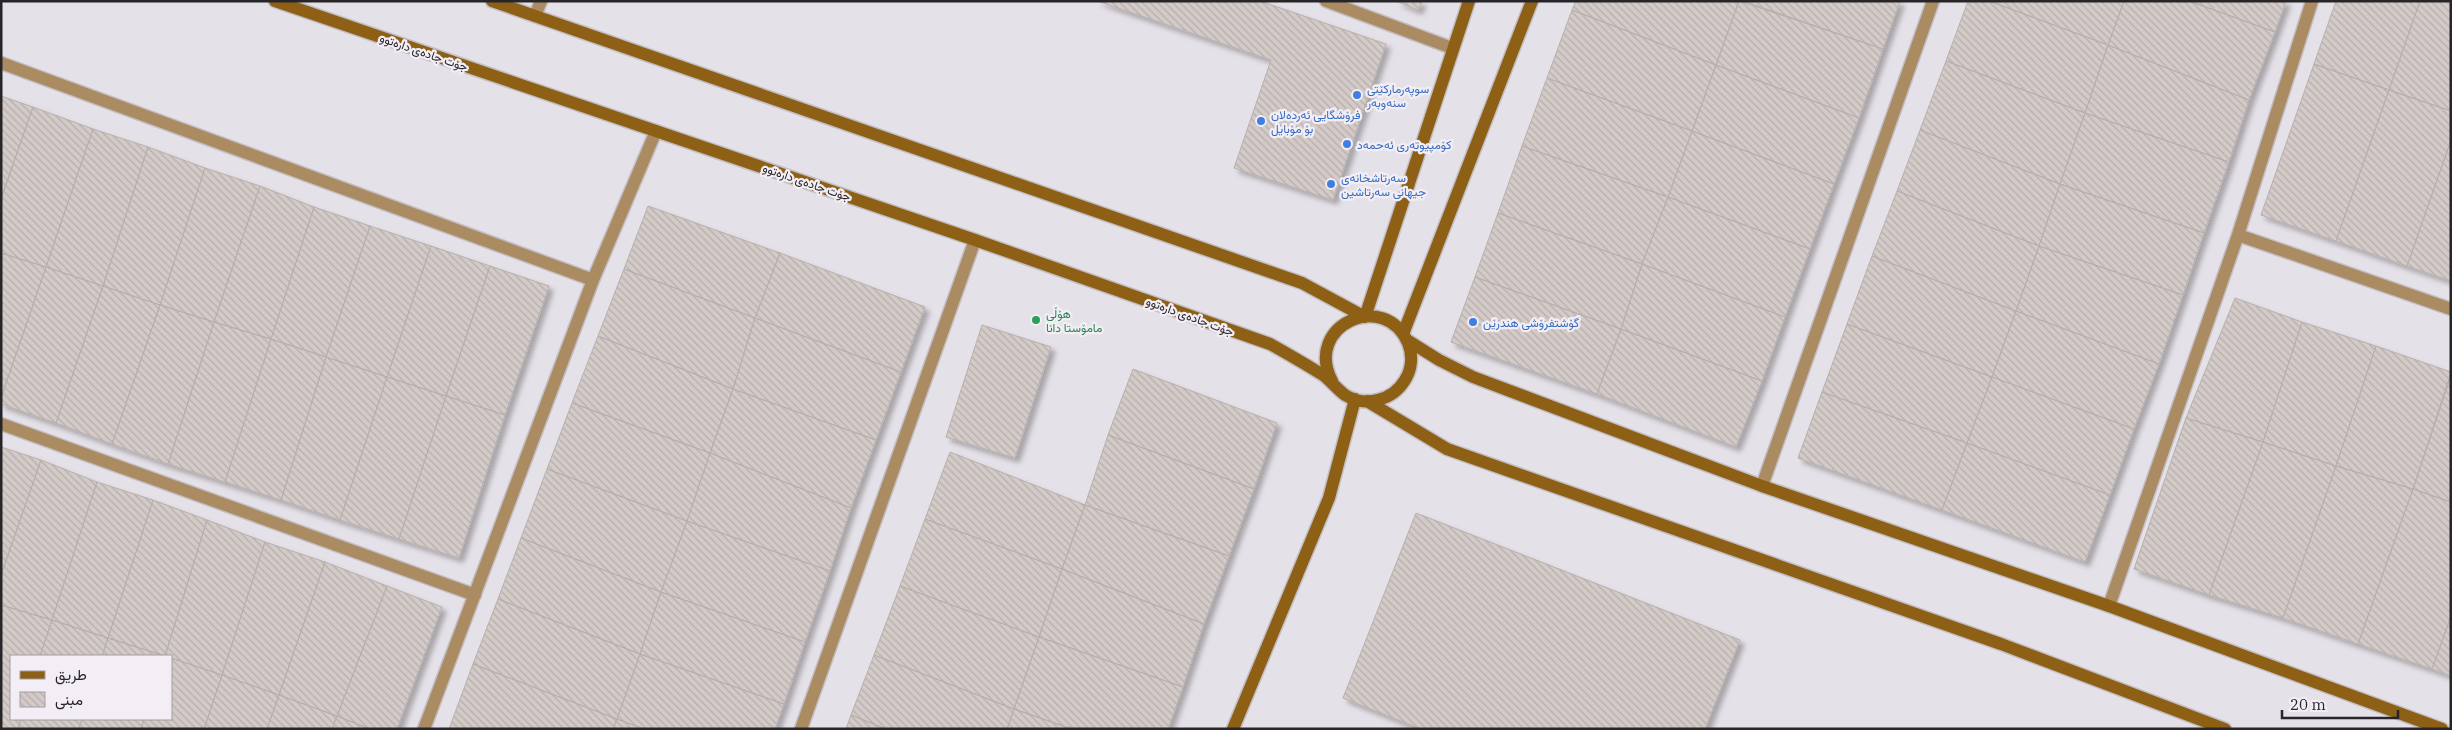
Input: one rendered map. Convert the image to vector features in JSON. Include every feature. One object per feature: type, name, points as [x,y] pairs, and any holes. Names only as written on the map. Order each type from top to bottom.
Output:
[{"type":"main road","name":"جۆت جادەی دارەتوو","points":[[275,1],[976,240],[1270,344],[1332,381]]},
{"type":"main road","points":[[492,1],[1302,283],[1365,316],[1386,320],[1405,337],[1439,360],[1473,376],[1762,486],[2109,606],[2442,729]]},
{"type":"main road","points":[[1365,316],[1468,1]]},
{"type":"main road","points":[[1360,400],[1376,401],[1390,396],[1405,381],[1411,361],[1405,337],[1532,1]]},
{"type":"main road","points":[[1365,316],[1358,317],[1344,324],[1330,340],[1326,362],[1332,381],[1342,393],[1360,400],[1446,449],[2001,644],[2224,729]]},
{"type":"main road","points":[[1233,729],[1329,498],[1360,400]]},
{"type":"street","points":[[535,16],[541,1]]},
{"type":"street","points":[[1326,1],[1452,48]]},
{"type":"street","points":[[1762,486],[1933,1]]},
{"type":"street","points":[[2109,606],[2238,235],[2312,1]]},
{"type":"street","points":[[1,63],[593,280]]},
{"type":"street","points":[[424,729],[593,280],[656,131]]},
{"type":"street","points":[[2238,235],[2451,309]]},
{"type":"street","points":[[801,729],[976,240]]},
{"type":"street","points":[[1,424],[475,595]]},
{"type":"building","points":[[1097,1],[1260,1],[1386,44],[1333,200],[1234,168],[1271,60]]},
{"type":"building","points":[[1396,1],[1422,1],[1418,10]]},
{"type":"building","points":[[1576,1],[1739,1],[1716,65],[1572,10]]},
{"type":"building","points":[[1739,1],[1883,49],[1859,118],[1716,65]]},
{"type":"building","points":[[1743,1],[1900,1],[1883,49]]},
{"type":"building","points":[[1968,1],[1989,1],[2108,45],[2085,113],[1946,61]]},
{"type":"building","points":[[1989,1],[2124,1],[2108,45]]},
{"type":"building","points":[[2124,1],[2189,1],[2275,32],[2249,100],[2108,45]]},
{"type":"building","points":[[2189,1],[2286,1],[2275,32]]},
{"type":"building","points":[[2336,1],[2420,1],[2389,90],[2314,64]]},
{"type":"building","points":[[2420,1],[2451,1],[2451,111],[2389,90]]},
{"type":"building","points":[[1572,10],[1716,65],[1692,131],[1547,78]]},
{"type":"building","points":[[2108,45],[2249,100],[2229,162],[2085,113]]},
{"type":"building","points":[[1946,61],[2085,113],[2060,184],[1920,130]]},
{"type":"building","points":[[2314,64],[2389,90],[2336,241],[2261,215]]},
{"type":"building","points":[[1716,65],[1859,118],[1834,184],[1692,131]]},
{"type":"building","points":[[1547,78],[1692,131],[1668,197],[1522,146]]},
{"type":"building","points":[[2389,90],[2451,111],[2451,140],[2407,266],[2336,241]]},
{"type":"building","points":[[1,96],[33,107],[1,199]]},
{"type":"building","points":[[33,107],[93,129],[46,267],[1,253],[1,199]]},
{"type":"building","points":[[2085,113],[2229,162],[2204,233],[2060,184]]},
{"type":"building","points":[[93,129],[148,147],[103,286],[46,267]]},
{"type":"building","points":[[1920,130],[2060,184],[2039,246],[1897,191]]},
{"type":"building","points":[[1692,131],[1834,184],[1810,249],[1668,197]]},
{"type":"building","points":[[2451,140],[2451,281],[2407,266]]},
{"type":"building","points":[[1522,146],[1668,197],[1642,264],[1498,213]]},
{"type":"building","points":[[148,147],[205,168],[160,305],[103,286]]},
{"type":"building","points":[[205,168],[260,186],[214,322],[160,305]]},
{"type":"building","points":[[2060,184],[2204,233],[2183,295],[2039,246]]},
{"type":"building","points":[[260,186],[314,207],[271,339],[214,322]]},
{"type":"building","points":[[1897,191],[2039,246],[2016,311],[1872,256]]},
{"type":"building","points":[[1668,197],[1810,249],[1785,317],[1642,264]]},
{"type":"building","points":[[648,206],[780,253],[755,318],[624,269]]},
{"type":"building","points":[[314,207],[370,226],[326,357],[271,339]]},
{"type":"building","points":[[1498,213],[1642,264],[1621,329],[1475,277]]},
{"type":"building","points":[[370,226],[431,246],[387,377],[326,357]]},
{"type":"building","points":[[431,246],[490,266],[446,396],[387,377]]},
{"type":"building","points":[[2039,246],[2183,295],[2159,364],[2016,311]]},
{"type":"building","points":[[1,253],[46,267],[1,398]]},
{"type":"building","points":[[780,253],[925,307],[901,372],[755,318]]},
{"type":"building","points":[[1872,256],[2016,311],[1992,377],[1847,324]]},
{"type":"building","points":[[1642,264],[1785,317],[1762,381],[1621,329]]},
{"type":"building","points":[[490,266],[549,286],[505,415],[446,396]]},
{"type":"building","points":[[46,267],[103,286],[56,423],[1,404],[1,398]]},
{"type":"building","points":[[624,269],[755,318],[733,389],[598,336]]},
{"type":"building","points":[[1475,277],[1621,329],[1597,394],[1451,342]]},
{"type":"building","points":[[103,286],[160,305],[112,444],[56,423]]},
{"type":"building","points":[[2235,298],[2302,322],[2263,442],[2186,418]]},
{"type":"building","points":[[160,305],[214,322],[168,464],[112,444]]},
{"type":"building","points":[[2016,311],[2159,364],[2134,429],[1992,377]]},
{"type":"building","points":[[755,318],[901,372],[876,440],[733,389]]},
{"type":"building","points":[[214,322],[271,339],[225,482],[168,464]]},
{"type":"building","points":[[2302,322],[2376,346],[2336,466],[2263,442]]},
{"type":"building","points":[[1847,324],[1992,377],[1967,443],[1822,392]]},
{"type":"building","points":[[982,325],[1051,347],[1015,458],[946,437]]},
{"type":"building","points":[[1621,329],[1762,381],[1736,447],[1597,394]]},
{"type":"building","points":[[598,336],[733,389],[710,453],[572,403]]},
{"type":"building","points":[[271,339],[326,357],[281,500],[225,482]]},
{"type":"building","points":[[2376,346],[2451,372],[2413,489],[2336,466]]},
{"type":"building","points":[[326,357],[387,377],[340,520],[281,500]]},
{"type":"building","points":[[1133,369],[1277,423],[1254,489],[1108,435]]},
{"type":"building","points":[[2451,376],[2451,502],[2413,489]]},
{"type":"building","points":[[387,377],[446,396],[399,539],[340,520]]},
{"type":"building","points":[[1992,377],[2134,429],[2110,495],[1967,443]]},
{"type":"building","points":[[733,389],[876,440],[851,508],[710,453]]},
{"type":"building","points":[[1822,392],[1967,443],[1942,510],[1798,458]]},
{"type":"building","points":[[446,396],[505,415],[459,558],[399,539]]},
{"type":"building","points":[[572,403],[710,453],[687,521],[547,469]]},
{"type":"building","points":[[2186,418],[2263,442],[2209,595],[2134,569]]},
{"type":"building","points":[[1108,435],[1254,489],[1229,556],[1085,505]]},
{"type":"building","points":[[2263,442],[2336,466],[2283,618],[2209,595]]},
{"type":"building","points":[[1967,443],[2110,495],[2085,562],[1942,510]]},
{"type":"building","points":[[1,447],[41,460],[1,575]]},
{"type":"building","points":[[950,452],[1085,505],[1062,569],[925,519]]},
{"type":"building","points":[[710,453],[851,508],[830,571],[687,521]]},
{"type":"building","points":[[41,460],[97,482],[52,620],[1,605],[1,575]]},
{"type":"building","points":[[2336,466],[2413,489],[2358,644],[2283,618]]},
{"type":"building","points":[[547,469],[687,521],[661,592],[521,538]]},
{"type":"building","points":[[97,482],[153,500],[108,638],[52,620]]},
{"type":"building","points":[[2413,489],[2451,502],[2451,616],[2432,669],[2358,644]]},
{"type":"building","points":[[153,500],[207,520],[165,655],[108,638]]},
{"type":"building","points":[[1085,505],[1229,556],[1204,624],[1062,569]]},
{"type":"building","points":[[1416,513],[1740,640],[1705,729],[1421,729],[1343,698]]},
{"type":"building","points":[[925,519],[1062,569],[1039,637],[900,586]]},
{"type":"building","points":[[207,520],[265,542],[222,675],[172,658],[172,655],[165,655]]},
{"type":"building","points":[[687,521],[830,571],[805,642],[661,592]]},
{"type":"building","points":[[521,538],[661,592],[640,654],[498,599]]},
{"type":"building","points":[[265,542],[325,562],[279,695],[222,675]]},
{"type":"building","points":[[325,562],[387,586],[337,716],[279,695]]},
{"type":"building","points":[[1062,569],[1204,624],[1183,687],[1039,637]]},
{"type":"building","points":[[387,586],[442,607],[397,729],[370,729],[337,716]]},
{"type":"building","points":[[900,586],[1039,637],[1014,709],[874,655]]},
{"type":"building","points":[[661,592],[805,642],[784,704],[640,654]]},
{"type":"building","points":[[498,599],[640,654],[617,719],[473,664]]},
{"type":"building","points":[[1,605],[52,620],[40,655],[10,655],[10,720],[21,720],[18,729],[1,729]]},
{"type":"building","points":[[2451,616],[2451,676],[2432,669]]},
{"type":"building","points":[[52,620],[108,638],[102,655],[40,655]]},
{"type":"building","points":[[1039,637],[1183,687],[1168,729],[1072,729],[1014,709]]},
{"type":"building","points":[[108,638],[162,655],[102,655]]},
{"type":"building","points":[[640,654],[784,704],[775,729],[644,729],[617,719]]},
{"type":"building","points":[[874,655],[1014,709],[1007,729],[886,729],[851,715]]},
{"type":"building","points":[[172,658],[222,675],[204,729],[141,729],[144,720],[172,720]]},
{"type":"building","points":[[473,664],[617,719],[613,729],[449,729]]},
{"type":"building","points":[[222,675],[279,695],[267,729],[204,729]]},
{"type":"building","points":[[279,695],[337,716],[332,729],[267,729]]},
{"type":"building","points":[[1014,709],[1072,729],[1007,729]]},
{"type":"building","points":[[851,715],[886,729],[846,729]]},
{"type":"building","points":[[337,716],[370,729],[332,729]]},
{"type":"building","points":[[617,719],[644,729],[613,729]]},
{"type":"building","points":[[21,720],[82,720],[79,729],[18,729]]},
{"type":"building","points":[[82,720],[144,720],[141,729],[79,729]]},
{"type":"place","name":"سوپەرمارکێتی سنەوبەر","points":[[1357,95]]},
{"type":"place","name":"فرۆشگایی ئەردەلان بۆ مۆبایل","points":[[1261,121]]},
{"type":"place","name":"کۆمپیوتەری ئەحمەد","points":[[1347,144]]},
{"type":"place","name":"سەرتاشخانەی جیهانی سەرتاشین","points":[[1331,184]]},
{"type":"place","name":"هۆڵی مامۆستا دانا","points":[[1036,320]]},
{"type":"place","name":"گۆشتفرۆشی هندرێن","points":[[1473,322]]}]
